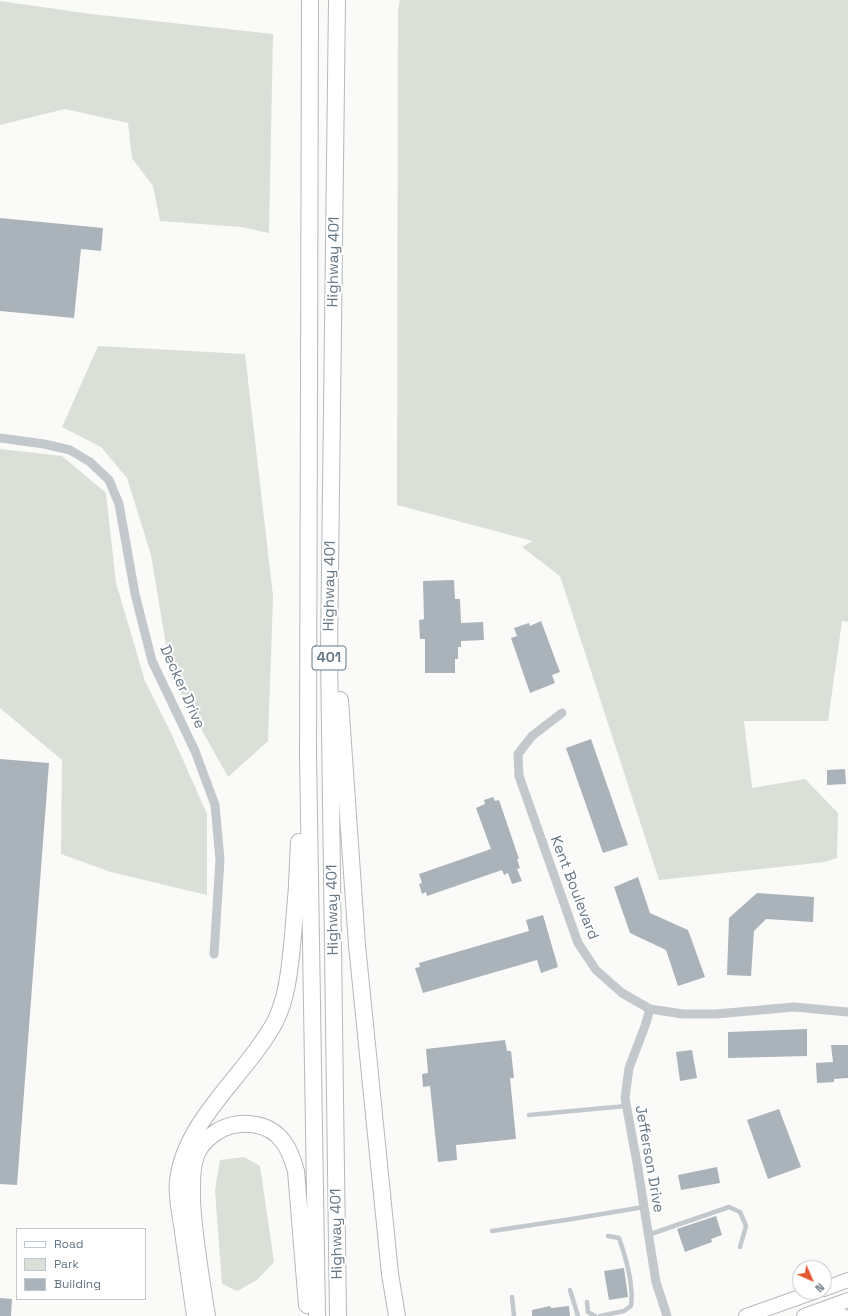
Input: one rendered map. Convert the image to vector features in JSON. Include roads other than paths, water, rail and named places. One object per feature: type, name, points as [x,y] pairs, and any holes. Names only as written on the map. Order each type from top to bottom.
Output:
[{"type":"highway","name":"Highway 401","points":[[310,0],[308,754],[317,1316]]},
{"type":"highway","name":"Highway 401","points":[[337,0],[329,654],[338,1316]]},
{"type":"highway","points":[[329,654],[340,696],[357,945],[390,1274],[397,1316]]},
{"type":"highway","points":[[195,1316],[178,1202],[178,1181],[183,1159],[198,1127],[255,1053],[275,1021],[283,998],[289,972],[298,884],[301,778],[308,754]]},
{"type":"highway","points":[[207,1316],[193,1223],[192,1173],[197,1152],[210,1137],[231,1125],[242,1124],[256,1125],[266,1128],[284,1142],[291,1154],[296,1171],[307,1311],[309,1316]]},
{"type":"main road","points":[[832,1286],[848,1280]]},
{"type":"main road","points":[[746,1316],[792,1300]]},
{"type":"main road","points":[[804,1316],[848,1300]]},
{"type":"main road","points":[[824,1309],[843,1316]]},
{"type":"street","name":"Decker Drive","points":[[0,438],[44,444],[70,450],[90,462],[109,480],[119,504],[135,594],[152,661],[195,751],[215,805],[220,860],[214,954]]},
{"type":"street","name":"Kent Boulevard","points":[[562,713],[532,736],[518,754],[519,776],[578,943],[596,970],[622,993],[650,1009],[683,1014],[716,1014],[794,1007],[848,1012]]},
{"type":"street","name":"Jefferson Drive","points":[[650,1009],[629,1068],[624,1098],[656,1282],[667,1316]]},
{"type":"lane","points":[[529,1115],[626,1106]]},
{"type":"lane","points":[[492,1231],[644,1207]]},
{"type":"lane","points":[[648,1235],[729,1207],[740,1212],[746,1226],[740,1247]]},
{"type":"lane","points":[[600,1316],[624,1312],[631,1306],[632,1297],[625,1255],[619,1238],[608,1236]]},
{"type":"lane","points":[[570,1290],[578,1316]]},
{"type":"lane","points":[[512,1297],[514,1316]]},
{"type":"lane","points":[[587,1302],[588,1312],[595,1316]]}]
